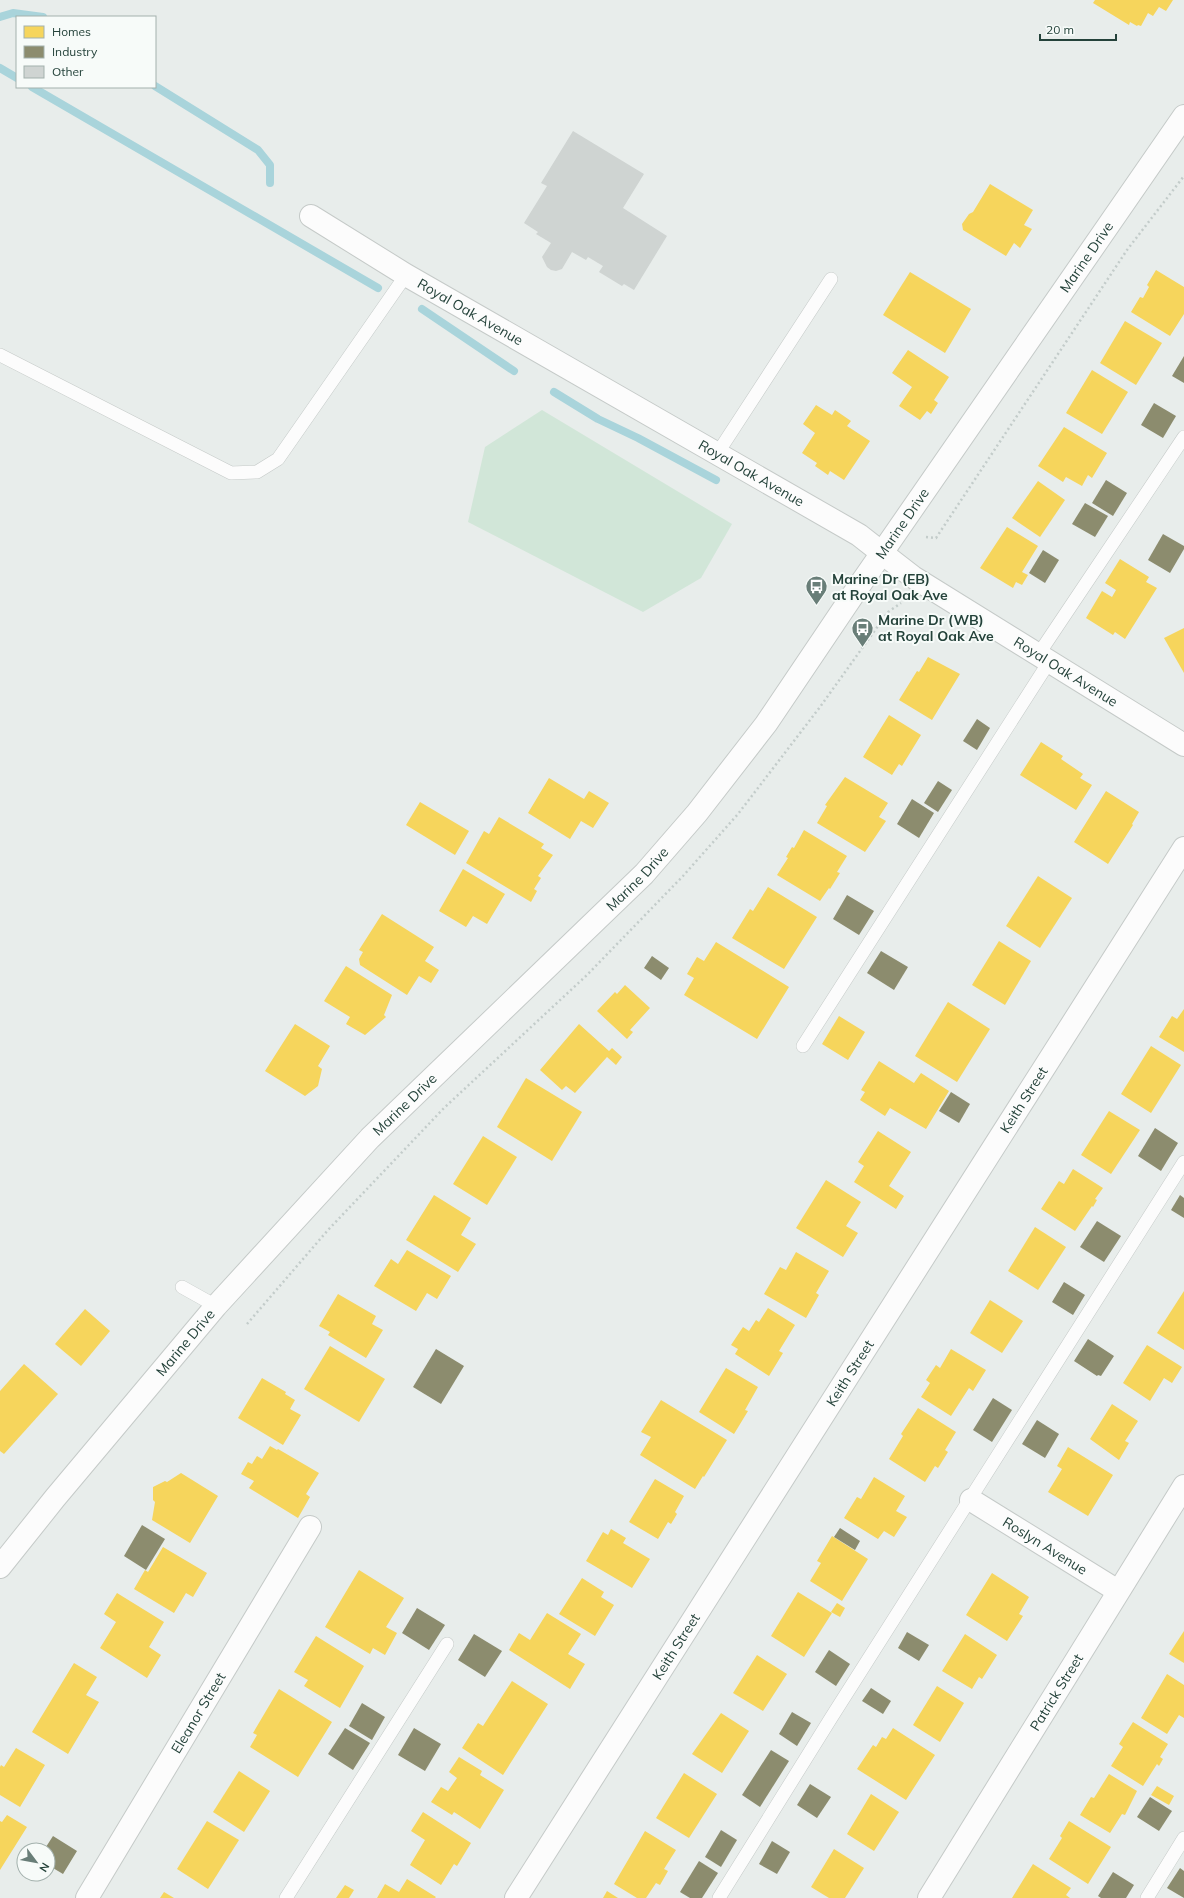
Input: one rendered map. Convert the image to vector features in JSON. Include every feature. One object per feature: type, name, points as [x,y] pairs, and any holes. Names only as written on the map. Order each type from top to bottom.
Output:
[{"type":"street","name":"Marine Drive","points":[[0,1567],[55,1498],[216,1306],[370,1138],[649,868],[697,813],[766,724],[882,553],[1184,116]]},
{"type":"street","name":"Royal Oak Avenue","points":[[310,216],[406,275],[858,536],[913,577],[1184,746]]},
{"type":"street","name":"Keith Street","points":[[516,1898],[1135,928],[1184,848]]},
{"type":"street","name":"Patrick Street","points":[[929,1898],[1184,1486]]},
{"type":"street","name":"Roslyn Avenue","points":[[971,1500],[1118,1592]]},
{"type":"street","name":"Eleanor Street","points":[[87,1898],[310,1527]]},
{"type":"lane","points":[[0,355],[231,473],[257,472],[278,459],[406,275]]},
{"type":"lane","points":[[717,454],[831,279]]},
{"type":"lane","points":[[804,1046],[1043,659],[1184,437]]},
{"type":"lane","points":[[719,1898],[831,1718],[971,1500],[1184,1162]]},
{"type":"lane","points":[[182,1287],[216,1306]]},
{"type":"lane","points":[[286,1898],[447,1644]]},
{"type":"lane","points":[[1147,1898],[1184,1838]]},
{"type":"path","points":[[926,537],[936,538],[1127,250],[1184,176]]},
{"type":"green space","points":[[542,410],[732,524],[701,578],[643,612],[468,522],[485,447]]},
{"type":"building: Homes","points":[[1095,0],[1173,0],[1166,11],[1159,7],[1153,16],[1148,13],[1141,26],[1137,26],[1130,22],[1129,25],[1093,3]]},
{"type":"building: Homes","points":[[990,184],[1033,210],[1024,225],[1032,229],[1020,248],[1014,243],[1006,256],[963,230],[962,224],[969,214],[973,212]]},
{"type":"building: Homes","points":[[1156,270],[1184,287],[1184,314],[1170,336],[1131,312],[1140,297],[1143,298],[1149,287],[1147,285]]},
{"type":"building: Homes","points":[[910,272],[971,309],[945,353],[883,315]]},
{"type":"building: Homes","points":[[1125,321],[1162,343],[1136,385],[1100,363]]},
{"type":"building: Homes","points":[[908,350],[949,377],[934,400],[938,403],[931,414],[927,411],[920,420],[899,406],[912,387],[892,373]]},
{"type":"building: Homes","points":[[1092,370],[1128,392],[1102,434],[1066,413]]},
{"type":"building: Homes","points":[[816,405],[832,415],[835,410],[851,421],[847,426],[870,441],[844,480],[830,471],[828,475],[815,466],[817,463],[802,453],[815,433],[803,424]]},
{"type":"building: Homes","points":[[1064,427],[1107,453],[1092,478],[1088,475],[1082,486],[1066,477],[1063,482],[1038,466]]},
{"type":"building: Homes","points":[[1038,481],[1065,500],[1040,537],[1012,518]]},
{"type":"building: Homes","points":[[1007,527],[1038,546],[1022,572],[1028,575],[1022,585],[1016,582],[1013,588],[980,568]]},
{"type":"building: Homes","points":[[1120,559],[1149,577],[1146,582],[1157,588],[1125,639],[1115,632],[1113,635],[1086,618],[1102,591],[1112,597],[1116,590],[1105,583]]},
{"type":"building: Homes","points":[[1184,628],[1184,673],[1164,638]]},
{"type":"building: Homes","points":[[928,657],[960,674],[932,720],[899,700],[917,671],[919,672]]},
{"type":"building: Homes","points":[[889,715],[921,735],[902,766],[899,764],[892,775],[863,757]]},
{"type":"building: Homes","points":[[1041,742],[1063,756],[1061,759],[1083,774],[1080,778],[1092,785],[1076,810],[1020,775]]},
{"type":"building: Homes","points":[[845,777],[888,803],[879,817],[886,821],[865,852],[817,823],[827,806],[825,805]]},
{"type":"building: Homes","points":[[549,778],[584,799],[589,791],[609,803],[593,828],[581,821],[570,839],[528,813]]},
{"type":"building: Homes","points":[[1106,791],[1139,812],[1132,824],[1133,825],[1108,864],[1074,842]]},
{"type":"building: Homes","points":[[420,802],[469,831],[455,855],[406,825]]},
{"type":"building: Homes","points":[[499,817],[544,844],[541,848],[553,855],[538,876],[541,878],[534,889],[537,891],[531,902],[466,863],[484,831],[489,834]]},
{"type":"building: Homes","points":[[804,830],[847,856],[837,872],[840,873],[820,901],[777,875],[788,858],[786,857],[792,847],[794,848]]},
{"type":"building: Homes","points":[[463,869],[505,894],[487,924],[473,916],[466,927],[439,911]]},
{"type":"building: Homes","points":[[1038,876],[1072,898],[1040,948],[1006,926]]},
{"type":"building: Homes","points":[[768,887],[817,917],[784,969],[732,938],[750,909],[753,911]]},
{"type":"building: Homes","points":[[382,914],[434,947],[425,961],[439,970],[431,983],[419,976],[407,995],[360,965],[359,959],[363,952],[359,950]]},
{"type":"building: Homes","points":[[999,941],[1031,961],[1005,1005],[972,985]]},
{"type":"building: Homes","points":[[716,942],[789,987],[757,1039],[684,995],[694,978],[687,974],[697,957],[704,961]]},
{"type":"building: Homes","points":[[346,966],[392,995],[384,1015],[386,1017],[365,1035],[346,1024],[350,1017],[324,1001]]},
{"type":"building: Homes","points":[[625,985],[650,1008],[630,1030],[633,1032],[627,1039],[597,1011],[615,992],[617,994]]},
{"type":"building: Homes","points":[[948,1002],[990,1029],[957,1082],[915,1056]]},
{"type":"building: Homes","points":[[1184,1009],[1184,1052],[1159,1037],[1172,1016],[1177,1019]]},
{"type":"building: Homes","points":[[839,1016],[865,1032],[848,1060],[822,1044]]},
{"type":"building: Homes","points":[[295,1024],[330,1046],[318,1066],[322,1069],[318,1086],[305,1096],[265,1071]]},
{"type":"building: Homes","points":[[579,1024],[609,1051],[612,1048],[622,1057],[616,1065],[607,1057],[575,1093],[566,1086],[562,1090],[540,1070]]},
{"type":"building: Homes","points":[[1151,1046],[1181,1065],[1151,1113],[1121,1094]]},
{"type":"building: Homes","points":[[879,1061],[914,1083],[921,1073],[949,1091],[926,1129],[890,1108],[885,1116],[860,1100],[865,1092],[861,1090]]},
{"type":"building: Homes","points":[[526,1078],[582,1112],[552,1161],[497,1127]]},
{"type":"building: Homes","points":[[1109,1111],[1140,1130],[1111,1174],[1081,1155]]},
{"type":"building: Homes","points":[[878,1131],[911,1152],[889,1186],[904,1196],[896,1209],[854,1182],[864,1166],[858,1162]]},
{"type":"building: Homes","points":[[483,1136],[517,1157],[487,1205],[453,1184]]},
{"type":"building: Homes","points":[[1073,1169],[1103,1188],[1095,1199],[1097,1200],[1093,1207],[1092,1206],[1075,1231],[1041,1209],[1059,1181],[1064,1184]]},
{"type":"building: Homes","points":[[826,1180],[861,1202],[846,1226],[858,1233],[843,1257],[796,1228]]},
{"type":"building: Homes","points":[[434,1195],[471,1218],[461,1235],[476,1244],[458,1272],[406,1240]]},
{"type":"building: Homes","points":[[1035,1227],[1066,1247],[1038,1290],[1008,1271]]},
{"type":"building: Homes","points":[[407,1250],[451,1276],[437,1299],[427,1293],[416,1311],[374,1286],[391,1259],[398,1264]]},
{"type":"building: Homes","points":[[796,1252],[829,1271],[816,1293],[819,1295],[806,1318],[764,1294],[780,1267],[786,1270]]},
{"type":"building: Homes","points":[[1184,1291],[1184,1350],[1157,1333]]},
{"type":"building: Homes","points":[[338,1294],[376,1316],[372,1324],[383,1330],[366,1358],[328,1335],[330,1332],[319,1326]]},
{"type":"building: Homes","points":[[990,1300],[1023,1321],[1002,1353],[970,1333]]},
{"type":"building: Homes","points":[[768,1308],[795,1325],[779,1351],[783,1353],[769,1376],[735,1354],[738,1349],[731,1345],[743,1327],[749,1331],[756,1320],[759,1322]]},
{"type":"building: Homes","points":[[85,1309],[110,1331],[81,1366],[55,1344]]},
{"type":"building: Homes","points":[[1147,1345],[1182,1367],[1172,1383],[1164,1378],[1150,1401],[1123,1383]]},
{"type":"building: Homes","points":[[330,1346],[385,1379],[359,1422],[304,1389]]},
{"type":"building: Homes","points":[[951,1349],[986,1370],[973,1391],[969,1388],[951,1416],[921,1397],[930,1383],[926,1380],[936,1365],[940,1368]]},
{"type":"building: Homes","points":[[24,1364],[58,1394],[4,1454],[0,1451],[0,1391]]},
{"type":"building: Homes","points":[[726,1368],[758,1387],[745,1410],[748,1411],[734,1434],[699,1412]]},
{"type":"building: Homes","points":[[262,1378],[286,1392],[285,1394],[295,1400],[290,1409],[301,1415],[283,1445],[238,1418]]},
{"type":"building: Homes","points":[[661,1400],[727,1440],[695,1489],[640,1455],[651,1437],[641,1432]]},
{"type":"building: Homes","points":[[1112,1404],[1138,1421],[1125,1441],[1129,1443],[1119,1460],[1090,1439]]},
{"type":"building: Homes","points":[[918,1408],[956,1432],[945,1450],[948,1452],[938,1468],[935,1466],[925,1482],[889,1459],[903,1436],[901,1434]]},
{"type":"building: Homes","points":[[270,1446],[277,1450],[278,1449],[319,1473],[306,1494],[310,1497],[298,1518],[249,1488],[254,1481],[241,1474],[248,1462],[252,1464],[257,1456],[262,1459]]},
{"type":"building: Homes","points":[[1068,1447],[1113,1475],[1088,1516],[1048,1492],[1062,1469],[1057,1466]]},
{"type":"building: Homes","points":[[181,1473],[218,1496],[190,1543],[152,1520],[155,1502],[153,1500],[153,1487],[165,1481],[167,1482]]},
{"type":"building: Homes","points":[[874,1477],[905,1496],[896,1511],[907,1517],[894,1537],[884,1531],[878,1539],[844,1518],[857,1497],[861,1499]]},
{"type":"building: Homes","points":[[655,1479],[684,1496],[675,1512],[677,1514],[671,1524],[668,1522],[658,1539],[629,1522]]},
{"type":"building: Homes","points":[[611,1529],[626,1538],[623,1543],[650,1559],[632,1588],[586,1561],[603,1532],[608,1535]]},
{"type":"building: Homes","points":[[832,1536],[868,1559],[842,1601],[810,1581],[821,1563],[817,1561]]},
{"type":"building: Homes","points":[[163,1547],[207,1573],[193,1597],[186,1593],[174,1613],[134,1589],[145,1570],[148,1572]]},
{"type":"building: Homes","points":[[359,1570],[404,1598],[386,1627],[397,1633],[385,1655],[373,1648],[370,1654],[325,1627]]},
{"type":"building: Homes","points":[[992,1573],[1029,1597],[1019,1614],[1023,1616],[1007,1641],[966,1615]]},
{"type":"building: Homes","points":[[582,1578],[604,1592],[601,1597],[614,1605],[595,1636],[559,1614]]},
{"type":"building: Homes","points":[[798,1592],[832,1613],[804,1657],[771,1636]]},
{"type":"building: Homes","points":[[117,1593],[164,1622],[149,1647],[161,1655],[147,1678],[100,1648],[116,1622],[104,1614]]},
{"type":"building: Homes","points":[[837,1603],[845,1608],[840,1617],[831,1612]]},
{"type":"building: Homes","points":[[547,1613],[581,1634],[568,1654],[585,1664],[570,1689],[509,1650],[519,1633],[530,1640]]},
{"type":"building: Homes","points":[[1184,1631],[1184,1663],[1169,1654]]},
{"type":"building: Homes","points":[[965,1634],[997,1655],[982,1679],[979,1677],[972,1689],[942,1671]]},
{"type":"building: Homes","points":[[316,1636],[364,1666],[340,1708],[304,1686],[308,1680],[294,1672]]},
{"type":"building: Homes","points":[[757,1655],[787,1674],[763,1711],[733,1693]]},
{"type":"building: Homes","points":[[74,1663],[97,1677],[86,1695],[99,1702],[68,1754],[32,1732]]},
{"type":"building: Homes","points":[[1167,1674],[1184,1685],[1184,1718],[1179,1715],[1167,1734],[1141,1718]]},
{"type":"building: Homes","points":[[512,1681],[548,1704],[503,1775],[462,1748],[478,1723],[483,1726]]},
{"type":"building: Homes","points":[[937,1686],[964,1703],[940,1742],[913,1725]]},
{"type":"building: Homes","points":[[279,1689],[332,1722],[298,1777],[250,1747],[257,1735],[253,1733]]},
{"type":"building: Homes","points":[[721,1713],[749,1731],[722,1773],[692,1754]]},
{"type":"building: Homes","points":[[1133,1722],[1168,1744],[1160,1757],[1163,1759],[1159,1766],[1157,1764],[1143,1786],[1111,1766],[1123,1747],[1119,1744]]},
{"type":"building: Homes","points":[[893,1728],[935,1755],[906,1800],[857,1769],[873,1745],[876,1747],[882,1737],[886,1739]]},
{"type":"building: Homes","points":[[16,1748],[45,1765],[20,1807],[0,1795],[0,1767],[1,1765],[4,1767]]},
{"type":"building: Homes","points":[[459,1757],[482,1771],[480,1775],[504,1790],[480,1829],[454,1812],[452,1815],[431,1802],[441,1787],[448,1791],[457,1778],[449,1772]]},
{"type":"building: Homes","points":[[239,1771],[270,1791],[244,1832],[213,1812]]},
{"type":"building: Homes","points":[[684,1773],[717,1794],[689,1838],[656,1818]]},
{"type":"building: Homes","points":[[1109,1774],[1137,1791],[1125,1815],[1122,1814],[1110,1833],[1080,1815],[1091,1797],[1094,1798]]},
{"type":"building: Homes","points":[[1157,1786],[1174,1796],[1169,1805],[1151,1795]]},
{"type":"building: Homes","points":[[871,1794],[899,1812],[874,1851],[847,1834]]},
{"type":"building: Homes","points":[[423,1812],[471,1843],[457,1866],[454,1864],[441,1885],[410,1865],[425,1840],[411,1831]]},
{"type":"building: Homes","points":[[7,1815],[27,1827],[18,1842],[16,1842],[16,1845],[0,1870],[0,1821],[2,1822]]},
{"type":"building: Homes","points":[[207,1821],[239,1840],[208,1889],[177,1869]]},
{"type":"building: Homes","points":[[1069,1821],[1111,1847],[1088,1884],[1049,1859],[1062,1838],[1060,1836]]},
{"type":"building: Homes","points":[[645,1831],[676,1850],[664,1869],[668,1871],[660,1885],[656,1883],[646,1898],[637,1898],[614,1884]]},
{"type":"building: Homes","points":[[834,1849],[864,1868],[845,1898],[829,1898],[811,1887]]},
{"type":"building: Homes","points":[[1033,1864],[1071,1888],[1066,1895],[1070,1898],[1012,1898]]},
{"type":"building: Homes","points":[[407,1879],[436,1897],[377,1898],[385,1884],[399,1892]]},
{"type":"building: Homes","points":[[345,1885],[354,1890],[349,1898],[336,1898]]},
{"type":"building: Homes","points":[[607,1891],[618,1898],[603,1898]]},
{"type":"building: Homes","points":[[164,1892],[174,1898],[160,1898]]},
{"type":"building: Industry","points":[[1184,356],[1184,383],[1172,376]]},
{"type":"building: Industry","points":[[1154,403],[1176,416],[1163,438],[1141,425]]},
{"type":"building: Industry","points":[[1106,480],[1127,493],[1113,516],[1092,503]]},
{"type":"building: Industry","points":[[1085,503],[1108,516],[1095,537],[1072,524]]},
{"type":"building: Industry","points":[[1163,534],[1184,546],[1184,549],[1170,573],[1148,560]]},
{"type":"building: Industry","points":[[1043,550],[1059,560],[1045,583],[1029,573]]},
{"type":"building: Industry","points":[[977,719],[990,728],[977,750],[963,741]]},
{"type":"building: Industry","points":[[938,781],[952,790],[938,812],[924,803]]},
{"type":"building: Industry","points":[[912,799],[934,813],[919,838],[897,824]]},
{"type":"building: Industry","points":[[847,895],[874,911],[859,935],[833,919]]},
{"type":"building: Industry","points":[[881,951],[908,967],[894,990],[867,973]]},
{"type":"building: Industry","points":[[652,956],[669,968],[661,980],[644,968]]},
{"type":"building: Industry","points":[[951,1092],[970,1104],[959,1123],[939,1111]]},
{"type":"building: Industry","points":[[1155,1128],[1178,1143],[1161,1171],[1138,1156]]},
{"type":"building: Industry","points":[[1180,1195],[1184,1198],[1184,1218],[1171,1210]]},
{"type":"building: Industry","points":[[1097,1221],[1121,1236],[1104,1262],[1080,1247]]},
{"type":"building: Industry","points":[[1064,1282],[1085,1295],[1073,1315],[1052,1302]]},
{"type":"building: Industry","points":[[1088,1339],[1114,1356],[1101,1376],[1097,1376],[1074,1361]]},
{"type":"building: Industry","points":[[436,1349],[464,1366],[441,1404],[413,1387]]},
{"type":"building: Industry","points":[[993,1398],[1012,1410],[992,1442],[973,1430]]},
{"type":"building: Industry","points":[[1037,1420],[1059,1434],[1045,1458],[1022,1444]]},
{"type":"building: Industry","points":[[142,1525],[165,1539],[146,1570],[124,1556]]},
{"type":"building: Industry","points":[[840,1528],[860,1541],[855,1550],[834,1537]]},
{"type":"building: Industry","points":[[417,1608],[445,1625],[429,1650],[402,1633]]},
{"type":"building: Industry","points":[[907,1632],[929,1645],[919,1661],[898,1648]]},
{"type":"building: Industry","points":[[474,1634],[502,1651],[485,1677],[458,1660]]},
{"type":"building: Industry","points":[[829,1650],[850,1664],[836,1686],[815,1672]]},
{"type":"building: Industry","points":[[871,1688],[891,1701],[883,1714],[862,1701]]},
{"type":"building: Industry","points":[[362,1703],[385,1717],[372,1740],[349,1726]]},
{"type":"building: Industry","points":[[792,1712],[811,1723],[797,1746],[779,1734]]},
{"type":"building: Industry","points":[[345,1728],[370,1743],[353,1770],[328,1754]]},
{"type":"building: Industry","points":[[414,1728],[441,1744],[425,1771],[398,1755]]},
{"type":"building: Industry","points":[[771,1750],[789,1761],[760,1807],[742,1795]]},
{"type":"building: Industry","points":[[810,1784],[831,1797],[817,1818],[797,1805]]},
{"type":"building: Industry","points":[[1150,1797],[1172,1811],[1159,1831],[1137,1817]]},
{"type":"building: Industry","points":[[721,1830],[737,1840],[721,1867],[705,1857]]},
{"type":"building: Industry","points":[[53,1836],[77,1851],[63,1874],[56,1870],[56,1842],[49,1842]]},
{"type":"building: Industry","points":[[772,1841],[790,1852],[777,1874],[759,1864]]},
{"type":"building: Industry","points":[[699,1861],[718,1873],[702,1898],[690,1898],[680,1892]]},
{"type":"building: Industry","points":[[1180,1868],[1184,1871],[1184,1898],[1167,1888]]},
{"type":"building: Industry","points":[[1113,1872],[1134,1885],[1126,1898],[1101,1898],[1098,1896]]},
{"type":"building: Other","points":[[573,131],[644,174],[623,208],[667,236],[634,290],[624,284],[622,286],[599,272],[603,266],[588,257],[586,260],[572,252],[562,269],[556,271],[551,270],[547,267],[542,257],[551,243],[536,234],[538,232],[524,223],[547,186],[541,183]]},
{"type":"waterway","points":[[0,17],[13,13],[36,16]]},
{"type":"waterway","points":[[0,68],[16,77]]},
{"type":"waterway","points":[[156,87],[258,150],[270,165],[270,183]]},
{"type":"waterway","points":[[34,88],[378,288]]},
{"type":"waterway","points":[[422,309],[514,371]]},
{"type":"waterway","points":[[554,392],[598,419],[638,438],[716,480]]},
{"type":"place","name":"Marine Dr (EB) at Royal Oak Ave","points":[[816,606]]},
{"type":"place","name":"Marine Dr (WB) at Royal Oak Ave","points":[[862,648]]}]
